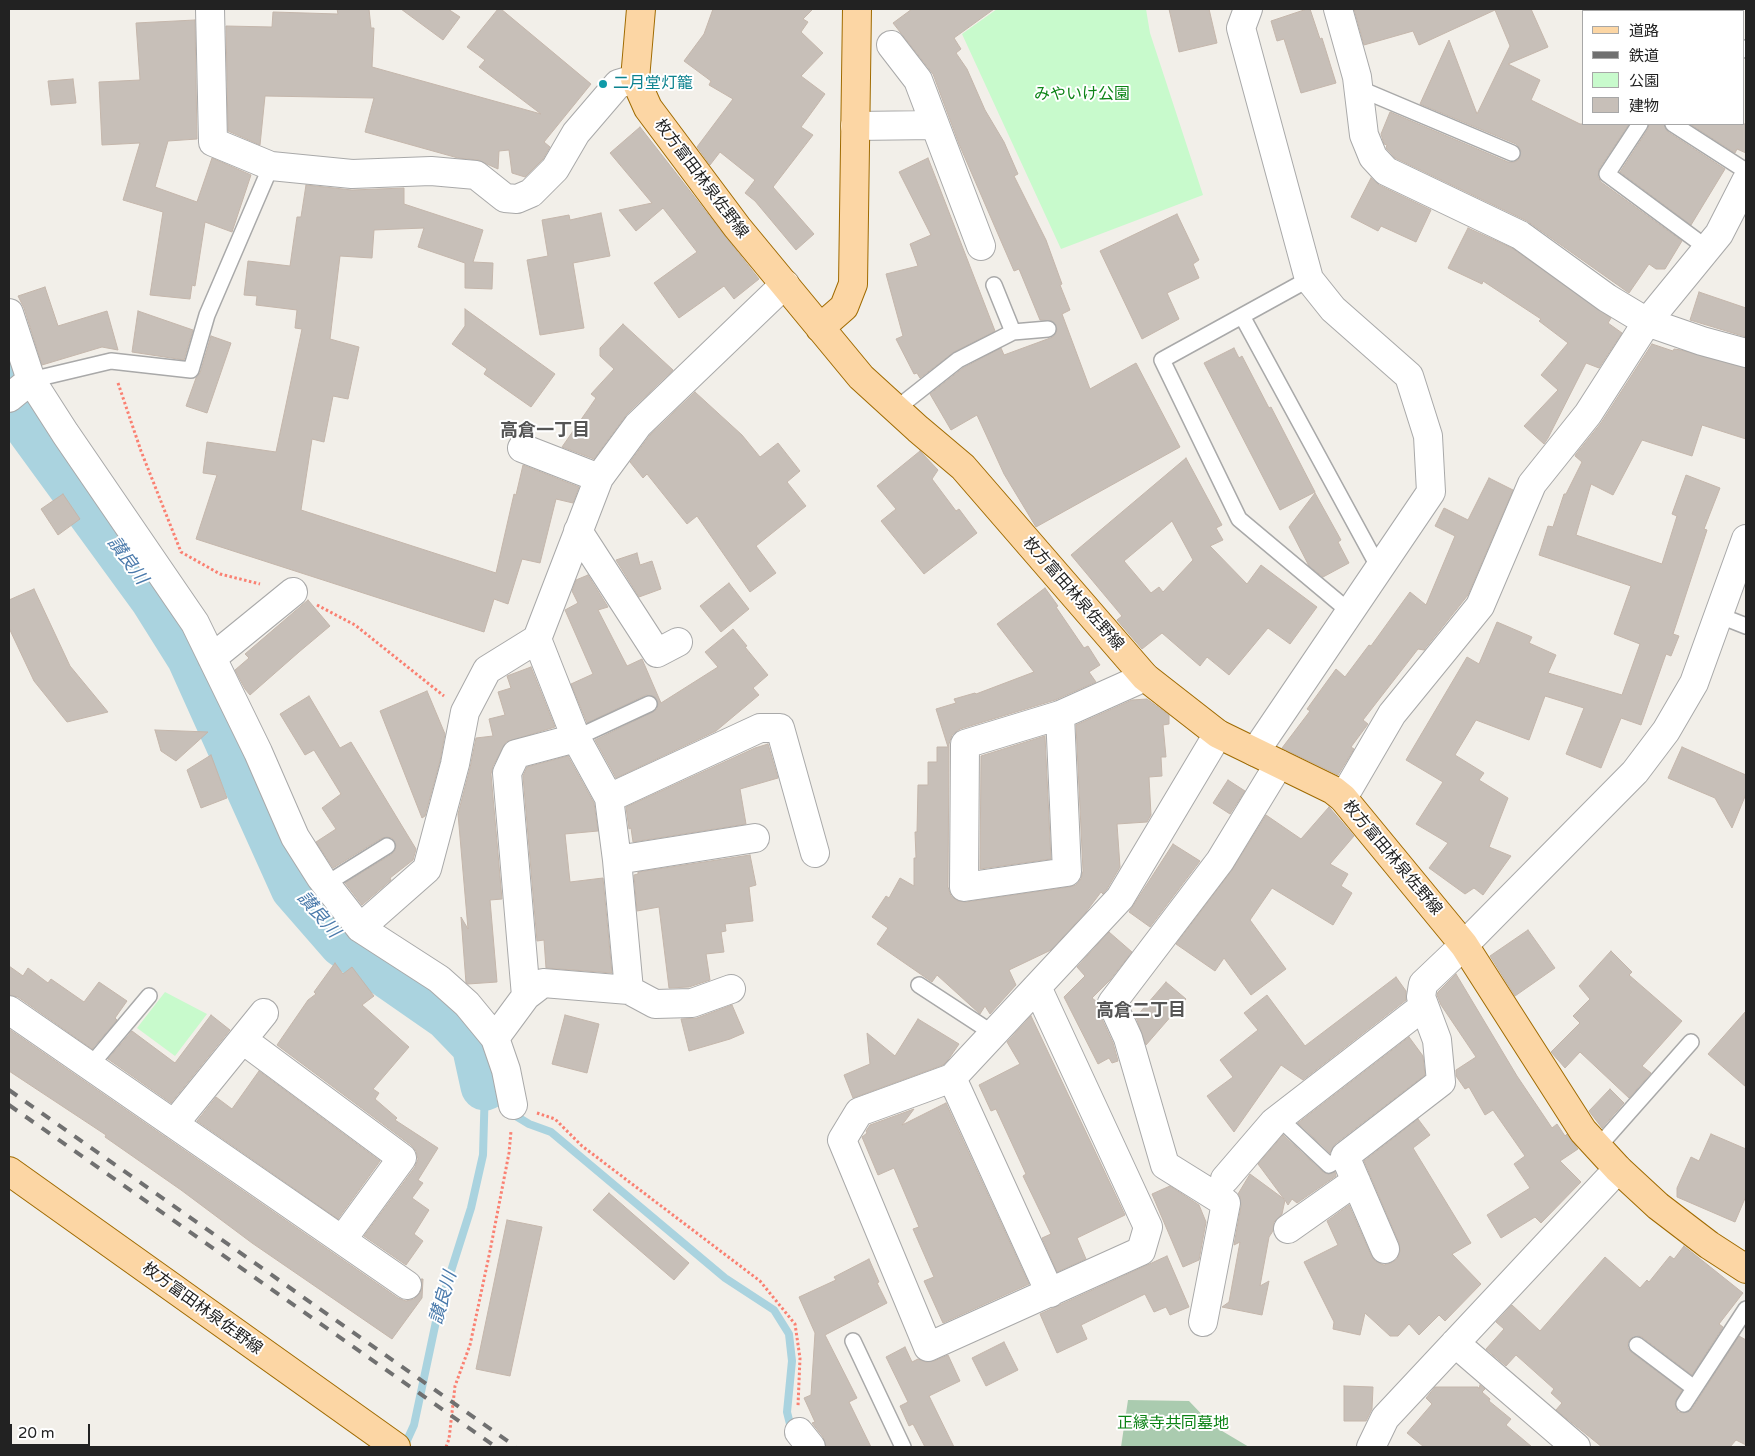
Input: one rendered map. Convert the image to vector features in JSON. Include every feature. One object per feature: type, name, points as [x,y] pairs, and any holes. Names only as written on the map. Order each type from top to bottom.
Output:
[{"type":"main road","name":"枚方富田林泉佐野線","points":[[641,9],[635,79],[648,108],[737,227],[861,377],[963,467],[1145,677],[1218,734],[1333,790],[1343,798],[1464,945],[1583,1131],[1618,1169],[1658,1206],[1709,1245],[1746,1269]]},
{"type":"main road","points":[[820,328],[844,307],[853,284],[856,9]]},
{"type":"main road","name":"枚方富田林泉佐野線","points":[[9,1171],[396,1447]]},
{"type":"street","points":[[210,9],[213,142],[271,166],[352,174],[430,171],[476,175],[504,198],[517,199],[532,193],[555,169],[576,133],[618,84],[635,79]]},
{"type":"street","points":[[1204,1322],[1226,1203],[1165,1165],[1128,1038],[1112,1003],[1220,861],[1267,758],[1350,612],[1431,492],[1428,436],[1409,376],[1333,309],[1309,279],[1240,28],[1248,9]]},
{"type":"street","points":[[1338,9],[1357,77],[1364,135],[1373,157],[1386,171],[1520,235],[1607,298],[1646,322],[1702,341],[1746,353]]},
{"type":"street","points":[[891,45],[918,80],[981,246]]},
{"type":"street","points":[[855,126],[935,125]]},
{"type":"street","points":[[1343,798],[1392,714],[1480,606],[1532,484],[1588,414],[1646,322],[1719,234],[1746,181]]},
{"type":"street","points":[[360,928],[427,869],[455,764],[465,712],[487,670],[537,639],[599,478],[638,425],[785,284]]},
{"type":"street","points":[[9,312],[31,380],[195,623],[258,752],[295,837],[326,884],[360,928],[439,980],[467,1004],[495,1038],[506,1070],[513,1105]]},
{"type":"street","points":[[9,398],[31,380]]},
{"type":"street","points":[[522,448],[599,478]]},
{"type":"street","points":[[578,531],[657,654],[678,642]]},
{"type":"street","points":[[1385,1249],[1345,1156],[1441,1082],[1437,1040],[1421,997],[1423,984],[1464,945],[1634,772],[1666,732],[1694,683],[1746,539]]},
{"type":"street","points":[[212,658],[293,592]]},
{"type":"street","points":[[537,639],[576,738],[609,798],[617,860],[629,990]]},
{"type":"street","points":[[1060,715],[1067,872],[964,887],[965,744],[1060,715],[1145,677]]},
{"type":"street","points":[[609,798],[760,728],[780,728],[815,853]]},
{"type":"street","points":[[1037,987],[1148,1226],[1141,1251],[928,1347],[842,1140],[859,1112],[952,1078],[1120,898],[1218,734]]},
{"type":"street","points":[[526,996],[507,773],[516,754],[576,738]]},
{"type":"street","points":[[617,860],[755,838]]},
{"type":"street","points":[[495,1038],[526,996],[543,983],[629,990],[655,1004],[692,1003],[731,989]]},
{"type":"street","points":[[1225,1179],[1274,1122],[1424,1006]]},
{"type":"street","points":[[9,1010],[407,1285]]},
{"type":"street","points":[[174,1124],[264,1013]]},
{"type":"street","points":[[243,1040],[402,1158],[342,1240]]},
{"type":"street","points":[[952,1078],[1050,1293]]},
{"type":"street","points":[[1379,1444],[1385,1418],[1618,1169]]},
{"type":"street","points":[[1288,1229],[1356,1181]]},
{"type":"street","points":[[1455,1343],[1576,1447]]},
{"type":"lane","points":[[1358,88],[1512,153]]},
{"type":"lane","points":[[1639,125],[1607,174],[1707,248]]},
{"type":"lane","points":[[1675,125],[1746,171]]},
{"type":"lane","points":[[31,380],[111,361],[191,370],[207,315],[271,166]]},
{"type":"lane","points":[[1309,279],[1162,360],[1239,519],[1350,612]]},
{"type":"lane","points":[[994,285],[1013,332]]},
{"type":"lane","points":[[1242,316],[1380,568]]},
{"type":"lane","points":[[896,409],[958,360],[1013,332],[1048,329]]},
{"type":"lane","points":[[1718,615],[1746,626]]},
{"type":"lane","points":[[576,738],[649,704]]},
{"type":"lane","points":[[326,884],[387,846]]},
{"type":"lane","points":[[919,985],[994,1034]]},
{"type":"lane","points":[[90,1066],[149,996]]},
{"type":"lane","points":[[1598,1147],[1691,1042]]},
{"type":"lane","points":[[1279,1118],[1329,1165],[1345,1156]]},
{"type":"lane","points":[[1684,1404],[1746,1308]]},
{"type":"lane","points":[[853,1341],[903,1447]]},
{"type":"lane","points":[[1637,1345],[1694,1388]]},
{"type":"path","points":[[111,361],[141,451],[182,552],[220,574],[293,592],[355,626],[465,712]]},
{"type":"path","points":[[446,1447],[449,1439],[455,1386],[470,1345],[510,1153],[513,1105],[555,1119],[582,1146],[760,1281],[795,1324],[800,1358],[797,1396],[805,1439]]},
{"type":"green space","name":"みやいけ公園","points":[[997,9],[1146,9],[1150,33],[1203,195],[1061,249],[962,34]]},
{"type":"green space","points":[[165,992],[207,1014],[175,1056],[137,1028]]},
{"type":"green space","name":"正縁寺共同墓地","points":[[1128,1400],[1189,1401],[1212,1425],[1249,1447],[1121,1447]]},
{"type":"building","points":[[337,9],[369,9],[371,28],[374,28],[372,67],[541,114],[479,67],[485,60],[467,47],[498,9],[501,9],[591,84],[544,142],[550,147],[543,159],[525,177],[512,173],[509,150],[499,151],[498,169],[478,160],[458,158],[365,132],[374,98],[265,96],[260,145],[228,131],[226,26],[272,27],[273,12],[338,14]]},
{"type":"building","points":[[401,9],[448,9],[460,17],[443,40]]},
{"type":"building","points":[[713,9],[813,9],[803,19],[808,22],[801,32],[823,53],[801,76],[825,94],[801,127],[813,135],[773,187],[814,234],[796,250],[755,201],[745,193],[755,180],[720,152],[710,165],[697,147],[733,99],[709,85],[711,81],[684,61],[704,34]]},
{"type":"building","points":[[912,9],[994,9],[954,38],[961,49],[956,53],[967,69],[985,110],[1004,142],[1018,174],[1014,176],[1046,240],[1070,310],[1062,314],[1090,389],[1136,363],[1180,447],[1036,527],[1004,474],[977,415],[951,430],[930,394],[963,368],[1001,348],[1004,355],[1053,337],[1057,329],[1052,321],[1040,320],[1019,269],[1014,271],[959,144],[933,74],[893,23]]},
{"type":"building","points":[[1169,9],[1209,9],[1217,43],[1179,52]]},
{"type":"building","points":[[1310,9],[1320,39],[1322,38],[1336,83],[1301,93],[1284,39],[1277,41],[1271,21]]},
{"type":"building","points":[[1354,9],[1531,9],[1548,47],[1508,64],[1540,80],[1531,100],[1582,125],[1628,125],[1599,169],[1598,177],[1601,182],[1682,241],[1665,269],[1656,269],[1649,264],[1629,293],[1527,221],[1395,158],[1386,148],[1387,145],[1384,144],[1381,134],[1390,112],[1508,162],[1518,160],[1521,151],[1516,144],[1420,104],[1449,40],[1477,114],[1510,46],[1495,10],[1419,45],[1413,31],[1364,45]]},
{"type":"building","points":[[195,20],[197,139],[168,141],[155,187],[197,202],[212,158],[251,175],[232,232],[205,222],[195,286],[192,285],[190,299],[150,295],[163,212],[123,200],[140,143],[102,145],[99,82],[140,80],[136,23]]},
{"type":"building","points":[[73,79],[76,103],[51,105],[48,81]]},
{"type":"building","points":[[1746,124],[1746,153],[1737,149],[1735,153],[1692,125]]},
{"type":"building","points":[[1649,125],[1664,125],[1668,132],[1725,169],[1691,225],[1620,172]]},
{"type":"building","points":[[640,127],[759,279],[734,299],[724,286],[679,318],[654,283],[697,252],[663,208],[636,231],[619,210],[652,203],[610,153]]},
{"type":"building","points":[[928,158],[995,331],[954,352],[920,378],[917,373],[914,374],[896,339],[903,336],[886,274],[918,266],[910,244],[931,235],[899,172]]},
{"type":"building","points":[[1371,178],[1379,185],[1431,210],[1416,242],[1381,226],[1378,231],[1351,217]]},
{"type":"building","points":[[306,185],[352,190],[404,188],[404,204],[483,230],[473,262],[493,263],[492,289],[465,288],[465,263],[418,247],[424,228],[374,230],[372,258],[340,256],[330,339],[359,347],[348,399],[333,396],[324,442],[312,439],[301,510],[496,573],[514,494],[516,495],[523,465],[579,487],[573,503],[556,499],[540,563],[522,559],[508,604],[494,599],[484,632],[196,539],[217,475],[203,473],[207,442],[276,452],[302,329],[295,328],[297,310],[256,305],[257,296],[244,295],[248,261],[290,266],[297,217],[301,217]]},
{"type":"building","points":[[601,213],[610,256],[573,263],[584,328],[540,335],[527,260],[548,256],[542,220],[569,215],[570,220]]},
{"type":"building","points":[[1177,214],[1199,260],[1193,264],[1199,278],[1167,293],[1179,319],[1142,339],[1100,251]]},
{"type":"building","points":[[1468,228],[1512,248],[1611,318],[1608,323],[1622,333],[1599,368],[1586,363],[1544,444],[1524,426],[1558,390],[1541,375],[1568,343],[1539,321],[1541,319],[1483,281],[1482,284],[1448,268]]},
{"type":"building","points":[[45,287],[58,326],[107,311],[118,350],[102,347],[42,365],[24,308],[18,296]]},
{"type":"building","points":[[1699,292],[1746,308],[1746,337],[1690,320]]},
{"type":"building","points":[[465,309],[555,374],[531,407],[484,374],[487,369],[452,344],[465,326]]},
{"type":"building","points":[[138,311],[193,330],[184,360],[132,352]]},
{"type":"building","points":[[623,324],[673,370],[627,414],[594,459],[562,447],[596,398],[591,394],[614,369],[600,356],[600,348]]},
{"type":"building","points":[[211,336],[231,343],[207,413],[186,406],[196,378],[200,373]]},
{"type":"building","points":[[1652,344],[1673,351],[1674,349],[1681,350],[1746,368],[1746,439],[1702,425],[1692,456],[1642,440],[1613,495],[1591,484],[1576,535],[1662,564],[1677,516],[1672,514],[1686,475],[1720,488],[1704,529],[1707,530],[1673,634],[1679,636],[1671,656],[1666,654],[1641,725],[1621,718],[1601,768],[1566,754],[1584,708],[1545,696],[1529,740],[1476,720],[1455,755],[1484,773],[1479,780],[1508,798],[1489,847],[1511,856],[1483,895],[1474,888],[1465,894],[1429,868],[1448,843],[1416,824],[1443,782],[1406,760],[1467,657],[1479,664],[1497,622],[1532,637],[1529,643],[1556,655],[1548,673],[1622,695],[1640,644],[1614,634],[1631,586],[1539,555],[1548,526],[1553,527],[1564,494],[1566,494],[1582,462],[1575,456],[1576,454],[1601,423]]},
{"type":"building","points":[[1234,348],[1239,358],[1242,356],[1269,408],[1271,407],[1315,492],[1280,510],[1204,363]]},
{"type":"building","points":[[695,392],[742,435],[760,457],[778,443],[800,471],[787,482],[806,506],[756,546],[776,573],[750,592],[697,516],[687,524],[647,474],[643,478],[630,462],[650,435]]},
{"type":"building","points":[[920,451],[938,470],[932,479],[956,511],[959,509],[977,533],[924,574],[881,521],[896,509],[877,486]]},
{"type":"building","points":[[1186,458],[1222,525],[1216,528],[1223,540],[1210,546],[1247,584],[1261,565],[1317,607],[1290,644],[1268,628],[1229,675],[1207,657],[1200,666],[1162,633],[1142,649],[1117,620],[1122,616],[1071,555]],"holes":[[[1172,521],[1193,560],[1163,592],[1159,587],[1151,593],[1124,561]]]},
{"type":"building","points":[[1489,478],[1513,490],[1468,595],[1424,650],[1418,649],[1363,720],[1368,724],[1351,747],[1354,749],[1338,775],[1282,748],[1310,711],[1307,709],[1336,669],[1345,677],[1369,645],[1371,646],[1410,592],[1426,605],[1455,536],[1435,526],[1444,508],[1468,520]]},
{"type":"building","points":[[1315,493],[1341,540],[1338,542],[1349,563],[1323,577],[1309,566],[1289,527]]},
{"type":"building","points":[[63,494],[80,519],[58,535],[41,509]]},
{"type":"building","points":[[637,553],[640,565],[652,561],[661,589],[639,597],[616,560]]},
{"type":"building","points":[[588,575],[608,607],[598,610],[627,666],[642,659],[661,703],[718,667],[705,652],[733,629],[768,675],[753,688],[759,695],[716,731],[616,778],[595,740],[653,712],[657,709],[658,704],[655,697],[646,695],[587,723],[571,684],[593,674],[565,610],[578,603],[572,591],[576,580]]},
{"type":"building","points":[[729,583],[749,609],[721,632],[700,606]]},
{"type":"building","points":[[1045,588],[1084,648],[1088,646],[1100,665],[1089,672],[1096,682],[1055,700],[960,729],[952,735],[949,744],[948,887],[951,896],[958,901],[966,902],[1069,887],[1076,885],[1081,879],[1083,871],[1076,725],[1132,700],[1147,699],[1169,715],[1169,724],[1163,725],[1166,757],[1161,757],[1162,776],[1149,777],[1151,815],[1147,822],[1117,824],[1120,867],[1107,889],[1103,894],[1101,892],[1086,912],[1051,950],[1009,970],[1016,985],[990,1014],[985,1006],[980,1014],[937,975],[932,982],[877,944],[888,928],[872,917],[886,896],[889,898],[900,878],[914,886],[918,785],[928,785],[928,762],[937,762],[937,747],[948,747],[936,709],[956,703],[954,699],[976,694],[1034,672],[997,624]]},
{"type":"building","points":[[34,589],[70,666],[108,712],[67,722],[34,681],[9,628],[9,600]]},
{"type":"building","points":[[308,600],[330,626],[250,695],[235,670],[249,658],[245,654]]},
{"type":"building","points":[[531,667],[555,727],[506,742],[493,766],[491,774],[502,899],[490,900],[497,982],[468,984],[466,983],[461,917],[468,929],[458,814],[476,738],[493,736],[489,719],[505,715],[498,692],[511,688],[507,676]]},
{"type":"building","points":[[427,691],[445,734],[440,761],[425,816],[422,818],[380,711]]},
{"type":"building","points":[[309,696],[340,748],[351,742],[416,849],[413,860],[390,878],[391,880],[362,905],[345,883],[392,854],[396,845],[392,838],[382,838],[333,868],[316,842],[336,829],[322,808],[341,794],[314,750],[305,755],[280,714]]},
{"type":"building","points":[[155,730],[208,732],[176,761],[161,751]]},
{"type":"building","points":[[1045,736],[1051,859],[980,869],[981,756]]},
{"type":"building","points":[[768,744],[778,778],[740,789],[746,824],[633,842],[626,807],[755,748]]},
{"type":"building","points":[[1682,747],[1746,775],[1746,794],[1732,828],[1715,798],[1668,778]]},
{"type":"building","points":[[211,755],[227,798],[201,808],[187,770]]},
{"type":"building","points":[[568,756],[594,803],[598,831],[565,834],[570,882],[603,878],[612,973],[546,968],[544,940],[537,941],[523,776],[527,767]]},
{"type":"building","points":[[1228,780],[1245,791],[1230,814],[1213,803]]},
{"type":"building","points":[[1329,807],[1354,836],[1330,864],[1348,874],[1341,886],[1352,893],[1333,925],[1272,888],[1250,920],[1286,969],[1251,995],[1224,958],[1215,971],[1176,944],[1232,870],[1266,815],[1301,839]]},
{"type":"building","points":[[1173,844],[1200,861],[1150,927],[1129,912]]},
{"type":"building","points":[[750,855],[756,885],[749,887],[753,921],[725,924],[726,931],[721,932],[724,952],[706,954],[710,980],[689,987],[669,988],[659,907],[637,911],[634,875],[638,874],[638,872]]},
{"type":"building","points":[[1528,930],[1555,968],[1515,996],[1490,956]]},
{"type":"building","points":[[1109,932],[1132,952],[1110,980],[1092,998],[1097,1002],[1098,1010],[1113,1043],[1118,1061],[1112,1063],[1109,1058],[1098,1064],[1064,997],[1085,976],[1077,967]]},
{"type":"building","points":[[1611,951],[1632,972],[1629,975],[1682,1021],[1642,1066],[1651,1073],[1629,1098],[1580,1052],[1565,1068],[1551,1052],[1580,1023],[1573,1016],[1590,999],[1579,986]]},
{"type":"building","points":[[335,963],[343,974],[352,967],[374,996],[362,1005],[409,1047],[373,1089],[379,1093],[375,1099],[397,1118],[395,1120],[438,1148],[418,1180],[423,1183],[412,1198],[429,1210],[414,1234],[423,1241],[406,1265],[364,1236],[415,1167],[418,1159],[416,1151],[411,1145],[277,1045],[308,1000],[316,994],[314,992]]},
{"type":"building","points":[[9,966],[23,976],[28,968],[48,983],[51,979],[84,1002],[99,982],[127,1001],[115,1018],[117,1020],[92,1049],[18,997],[9,995]]},
{"type":"building","points":[[1456,974],[1517,1076],[1552,1128],[1557,1124],[1565,1136],[1567,1134],[1578,1149],[1560,1161],[1581,1182],[1541,1223],[1535,1217],[1501,1238],[1487,1215],[1530,1188],[1514,1164],[1525,1156],[1493,1110],[1485,1115],[1469,1087],[1465,1089],[1456,1076],[1456,1070],[1476,1057],[1441,1005],[1437,995]]},
{"type":"building","points":[[1396,977],[1406,991],[1406,1000],[1303,1080],[1281,1065],[1234,1132],[1207,1096],[1233,1077],[1220,1060],[1258,1030],[1244,1013],[1267,995],[1305,1046]]},
{"type":"building","points":[[1166,982],[1186,999],[1146,1045],[1136,1017]]},
{"type":"building","points":[[732,1005],[744,1033],[689,1051],[681,1019],[697,1018]]},
{"type":"building","points":[[1746,1011],[1746,1087],[1708,1054]]},
{"type":"building","points":[[211,1015],[230,1030],[171,1103],[108,1059],[132,1031],[175,1063]]},
{"type":"building","points":[[565,1015],[599,1024],[587,1073],[552,1064]]},
{"type":"building","points":[[1031,1016],[1125,1215],[1077,1238],[1086,1259],[1057,1272],[1042,1238],[1051,1234],[1023,1176],[1026,1174],[996,1109],[991,1111],[979,1085],[1020,1064],[1007,1042]]},
{"type":"building","points":[[918,1019],[959,1044],[948,1060],[943,1065],[853,1098],[844,1075],[870,1064],[867,1033],[895,1056]]},
{"type":"building","points":[[9,1029],[398,1298],[406,1301],[414,1299],[420,1293],[422,1287],[421,1279],[423,1279],[422,1298],[392,1339],[252,1243],[105,1137],[106,1135],[9,1071]]},
{"type":"building","points":[[1409,1037],[1423,1056],[1425,1075],[1335,1144],[1330,1153],[1298,1123]]},
{"type":"building","points":[[259,1071],[380,1161],[338,1219],[197,1121],[216,1097],[232,1109]]},
{"type":"building","points":[[1610,1089],[1624,1103],[1602,1128],[1589,1111]]},
{"type":"building","points":[[946,1103],[1029,1284],[943,1323],[924,1281],[934,1277],[913,1229],[919,1227],[894,1168],[878,1175],[862,1137],[867,1133],[866,1131],[870,1125],[914,1109],[902,1125]]},
{"type":"building","points":[[1418,1119],[1430,1135],[1413,1148],[1471,1243],[1452,1254],[1481,1284],[1445,1321],[1439,1315],[1419,1335],[1409,1324],[1398,1336],[1390,1336],[1365,1313],[1360,1335],[1333,1329],[1334,1322],[1304,1262],[1338,1245],[1327,1221],[1349,1205],[1375,1261],[1384,1265],[1397,1259],[1400,1251],[1399,1243],[1364,1161]]},
{"type":"building","points":[[1711,1134],[1746,1149],[1746,1196],[1735,1222],[1677,1197],[1677,1188],[1691,1157],[1699,1161]]},
{"type":"building","points":[[1283,1135],[1323,1172],[1328,1174],[1335,1172],[1336,1176],[1297,1203],[1292,1199],[1288,1205],[1285,1200],[1282,1214],[1274,1222],[1273,1231],[1269,1237],[1260,1286],[1269,1281],[1262,1315],[1222,1307],[1229,1302],[1240,1242],[1234,1245],[1241,1206],[1238,1194],[1250,1174],[1284,1199],[1258,1164]]},
{"type":"building","points":[[1170,1186],[1199,1205],[1206,1222],[1199,1260],[1183,1267],[1152,1194]]},
{"type":"building","points":[[609,1193],[689,1263],[674,1280],[593,1210]]},
{"type":"building","points":[[507,1220],[542,1227],[510,1376],[476,1369]]},
{"type":"building","points":[[1684,1246],[1743,1293],[1719,1324],[1723,1327],[1692,1375],[1642,1337],[1638,1336],[1630,1339],[1628,1348],[1682,1390],[1675,1404],[1678,1412],[1684,1413],[1692,1409],[1739,1336],[1746,1340],[1746,1445],[1736,1440],[1730,1447],[1602,1447],[1556,1410],[1562,1403],[1551,1393],[1554,1389],[1516,1355],[1506,1366],[1486,1349],[1504,1329],[1496,1322],[1512,1305],[1540,1331],[1605,1257],[1640,1288],[1647,1280],[1649,1282],[1670,1256],[1674,1259]]},
{"type":"building","points":[[1167,1256],[1189,1307],[1170,1315],[1166,1307],[1154,1312],[1145,1294],[1081,1325],[1087,1339],[1057,1353],[1040,1314]]},
{"type":"building","points":[[869,1259],[879,1282],[877,1283],[887,1303],[825,1335],[857,1398],[849,1402],[871,1447],[826,1447],[823,1437],[812,1423],[815,1422],[804,1398],[811,1395],[815,1333],[799,1297],[836,1280],[834,1277]]},
{"type":"building","points":[[1004,1342],[1018,1370],[986,1386],[972,1358]]},
{"type":"building","points":[[905,1347],[912,1362],[918,1359],[926,1362],[934,1361],[948,1355],[960,1381],[929,1396],[954,1447],[925,1447],[913,1424],[909,1426],[900,1406],[908,1402],[886,1357]]},
{"type":"building","points":[[1480,1385],[1485,1389],[1482,1392],[1490,1399],[1489,1401],[1511,1419],[1506,1425],[1532,1447],[1424,1447],[1407,1433],[1432,1404],[1426,1398],[1435,1387],[1478,1387],[1479,1389]]},
{"type":"building","points":[[1344,1386],[1373,1387],[1372,1409],[1366,1421],[1344,1421]]},
{"type":"waterway","name":"讃良川","points":[[9,382],[25,421],[154,598],[191,657],[295,888],[343,943],[448,1016],[476,1045],[485,1086]]},
{"type":"waterway","points":[[485,1086],[506,1110],[529,1124],[551,1132],[725,1278],[774,1310],[789,1334],[792,1361],[787,1412],[792,1432]]},
{"type":"waterway","name":"讃良川","points":[[404,1447],[414,1425],[438,1312],[471,1208],[483,1155],[485,1086]]},
{"type":"railway","points":[[9,1090],[516,1447]]},
{"type":"railway","points":[[9,1105],[496,1447]]},
{"type":"place","name":"二月堂灯籠","points":[[603,84]]},
{"type":"district","name":"高倉一丁目","points":[[545,431]]},
{"type":"district","name":"高倉二丁目","points":[[1141,1011]]}]
